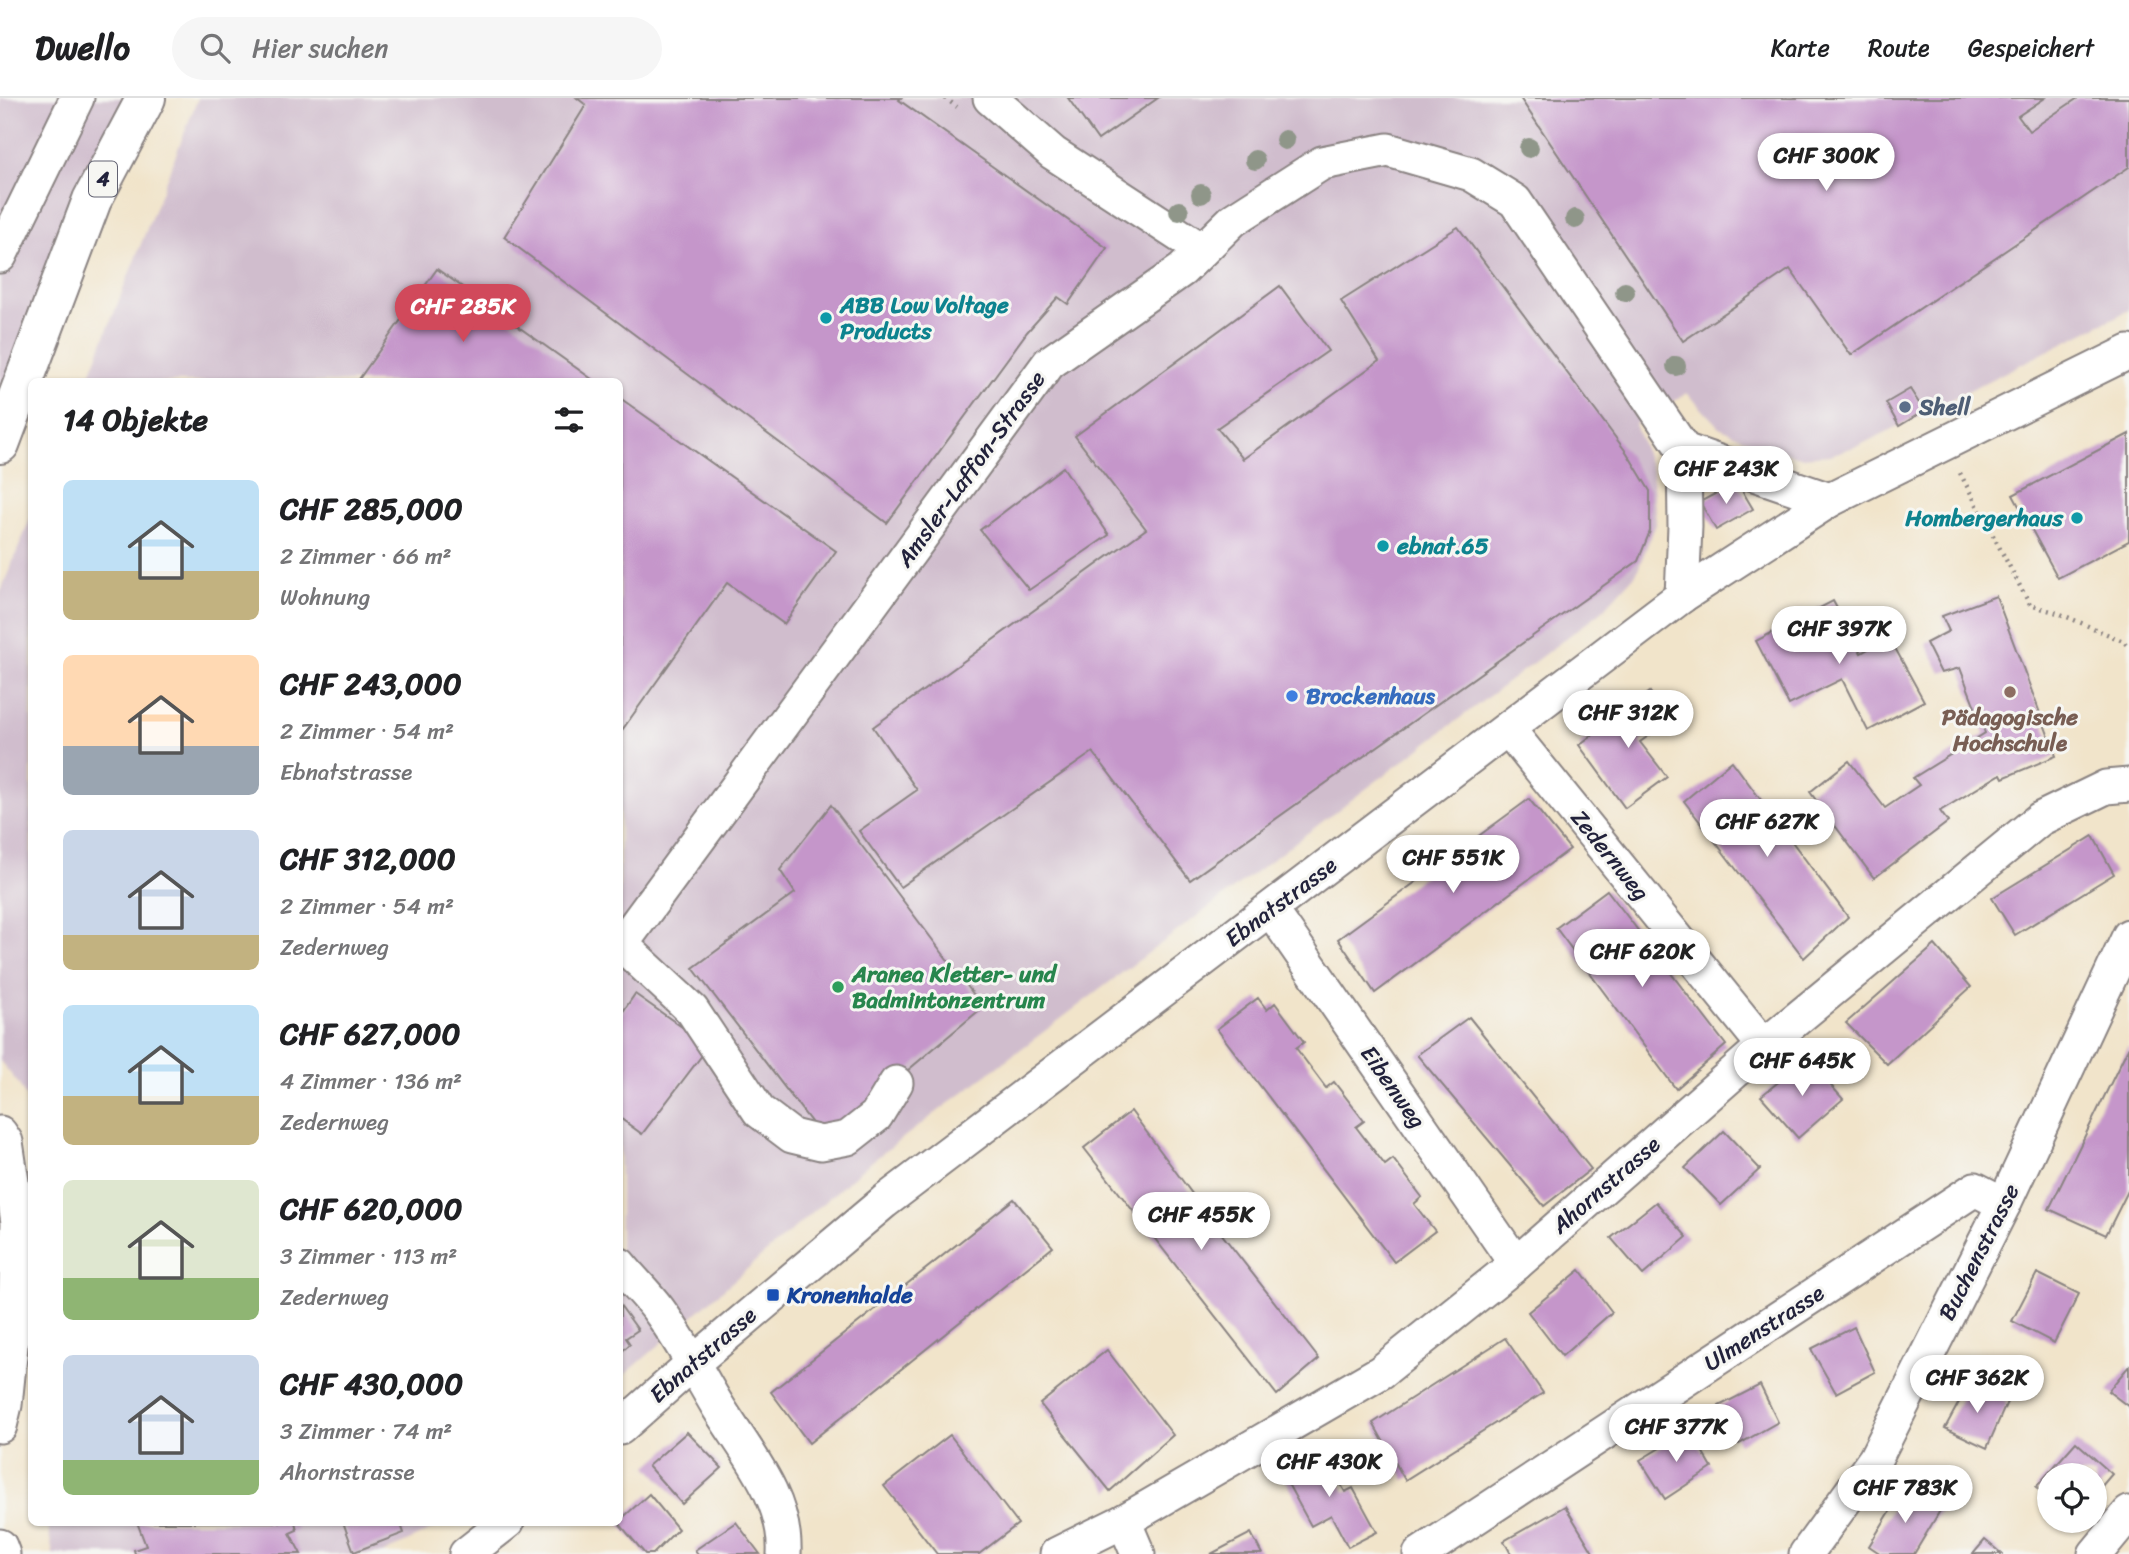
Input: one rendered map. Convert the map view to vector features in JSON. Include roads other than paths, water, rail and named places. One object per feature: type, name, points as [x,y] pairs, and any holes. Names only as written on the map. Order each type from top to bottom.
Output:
[{"type":"main road","name":"4","points":[[0,444],[92,200],[146,98]]},
{"type":"street","points":[[0,256],[77,98]]},
{"type":"street","points":[[990,98],[1054,153],[1202,250]]},
{"type":"street","name":"Amsler-Laffon-Strasse","points":[[623,941],[1049,363],[1182,270],[1233,220],[1322,163],[1388,150],[1471,174],[1515,201],[1684,450]]},
{"type":"street","name":"Ebnatstrasse","points":[[623,1425],[884,1202],[1682,596],[1830,500],[2129,352]]},
{"type":"street","points":[[1682,596],[1684,450],[1830,500]]},
{"type":"street","name":"Zedernweg","points":[[1508,729],[1765,1046]]},
{"type":"street","name":"Ahornstrasse","points":[[1056,1554],[1124,1521],[1381,1372],[1516,1264],[1765,1046],[2040,819],[2106,787],[2129,785]]},
{"type":"street","name":"Eibenweg","points":[[1271,909],[1516,1264]]},
{"type":"street","name":"Buchenstrasse","points":[[1806,1554],[1875,1459],[2004,1205],[2129,936]]},
{"type":"street","points":[[623,948],[692,1010],[759,1111],[792,1136],[821,1143],[848,1138],[876,1116],[896,1083]]},
{"type":"street","points":[[0,1133],[6,1142],[18,1222],[15,1306],[5,1405],[0,1426]]},
{"type":"street","name":"Ulmenstrasse","points":[[1420,1554],[1975,1189],[2004,1205]]},
{"type":"street","points":[[623,1268],[658,1309],[761,1471],[785,1534],[784,1554]]},
{"type":"street","points":[[2095,1554],[2129,1513]]},
{"type":"street","points":[[1124,1521],[1138,1554]]},
{"type":"street","points":[[466,1554],[502,1526]]},
{"type":"street","points":[[0,1546],[3,1554]]},
{"type":"place","name":"ABB Low Voltage Products","points":[[826,318]]},
{"type":"place","name":"Shell","points":[[1905,407]]},
{"type":"place","name":"Hombergerhaus","points":[[2077,518]]},
{"type":"place","name":"ebnat.65","points":[[1383,546]]},
{"type":"place","name":"Pädagogische Hochschule","points":[[2010,692]]},
{"type":"place","name":"Brockenhaus","points":[[1292,696]]},
{"type":"place","name":"Aranea Kletter- und Badmintonzentrum","points":[[838,987]]},
{"type":"place","name":"Kronenhalde","points":[[773,1295]]}]
